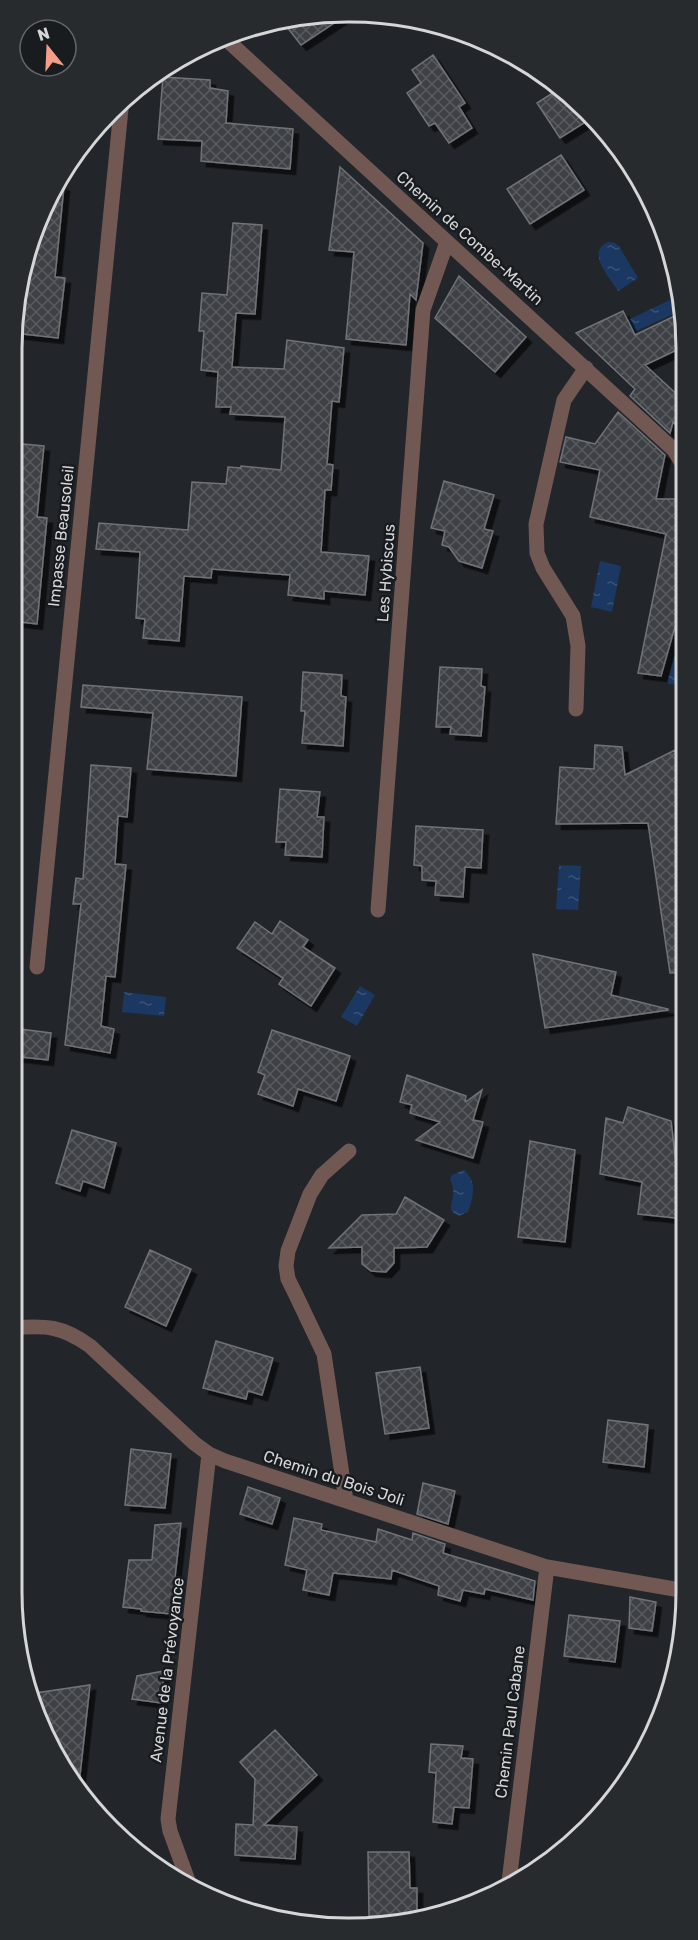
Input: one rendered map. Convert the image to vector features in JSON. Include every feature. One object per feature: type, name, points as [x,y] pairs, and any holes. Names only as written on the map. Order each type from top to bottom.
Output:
[{"type":"street","name":"Chemin de Combe-Martin","points":[[232,44],[586,368],[676,453]]},
{"type":"street","name":"Impasse Beausoleil","points":[[37,967],[120,116]]},
{"type":"street","name":"Les Hybiscus","points":[[378,910],[423,310],[447,242]]},
{"type":"street","points":[[576,708],[578,646],[573,616],[543,568],[537,553],[536,524],[564,400],[586,368]]},
{"type":"street","points":[[346,1501],[324,1354],[288,1279],[286,1266],[288,1251],[310,1194],[322,1175],[349,1151]]},
{"type":"street","name":"Chemin du Bois Joli","points":[[22,1328],[57,1328],[73,1334],[90,1346],[194,1443],[209,1454],[547,1567],[676,1589]]},
{"type":"street","name":"Avenue de la Prévoyance","points":[[186,1874],[168,1819],[209,1454]]},
{"type":"street","name":"Chemin Paul Cabane","points":[[510,1875],[547,1567]]},
{"type":"water","points":[[608,242],[619,246],[638,278],[618,291],[599,258],[601,246]]},
{"type":"water","points":[[672,299],[674,314],[634,332],[628,320]]},
{"type":"water","points":[[600,561],[621,566],[612,612],[591,607]]},
{"type":"water","points":[[676,650],[676,684],[668,684]]},
{"type":"water","points":[[559,865],[581,866],[578,910],[556,909]]},
{"type":"water","points":[[360,986],[375,995],[357,1026],[341,1017]]},
{"type":"water","points":[[124,992],[166,997],[164,1016],[122,1012]]},
{"type":"water","points":[[464,1170],[473,1185],[473,1195],[468,1212],[459,1216],[451,1209],[453,1191],[450,1179],[452,1175]]},
{"type":"building","points":[[334,23],[301,45],[288,28]]},
{"type":"building","points":[[433,55],[465,103],[459,107],[472,128],[449,143],[435,123],[429,126],[407,93],[421,83],[412,70]]},
{"type":"building","points":[[169,77],[210,80],[210,88],[228,91],[226,123],[293,129],[290,169],[201,161],[202,141],[158,139],[163,82]]},
{"type":"building","points":[[552,93],[584,123],[560,138],[537,103]]},
{"type":"building","points":[[561,155],[584,190],[530,224],[507,189]]},
{"type":"building","points":[[340,167],[423,243],[416,300],[410,294],[406,345],[346,339],[354,252],[329,250]]},
{"type":"building","points":[[64,191],[55,277],[65,278],[58,338],[23,334],[25,306],[34,264],[47,224]]},
{"type":"building","points":[[233,223],[262,225],[255,314],[236,313],[232,367],[284,369],[287,340],[344,348],[339,402],[332,401],[327,464],[333,465],[331,490],[325,490],[321,552],[369,556],[365,595],[324,591],[324,599],[288,595],[290,575],[212,569],[211,578],[184,576],[179,641],[143,638],[145,619],[136,618],[140,552],[96,549],[99,523],[188,530],[192,482],[226,484],[228,467],[281,470],[285,417],[230,414],[231,407],[216,407],[218,372],[201,370],[204,331],[199,331],[202,293],[227,295]]},
{"type":"building","points":[[459,276],[526,337],[495,372],[435,318]]},
{"type":"building","points":[[623,311],[635,335],[674,316],[676,350],[645,365],[676,394],[676,425],[673,422],[670,433],[630,396],[635,389],[576,333]]},
{"type":"building","points":[[618,412],[665,455],[656,499],[676,499],[676,626],[661,676],[638,673],[666,534],[590,517],[600,470],[560,462],[566,437],[595,444]]},
{"type":"building","points":[[22,444],[44,446],[37,517],[47,518],[37,624],[22,622]]},
{"type":"building","points":[[444,481],[494,495],[484,529],[493,531],[482,568],[459,561],[449,547],[442,545],[445,531],[431,528]]},
{"type":"building","points":[[440,667],[482,669],[481,686],[485,687],[481,736],[450,734],[451,727],[436,727]]},
{"type":"building","points":[[303,672],[342,675],[341,696],[346,697],[343,746],[302,743],[305,711],[301,711]]},
{"type":"building","points":[[83,685],[242,697],[236,776],[147,769],[153,713],[81,707]]},
{"type":"building","points":[[595,745],[622,747],[625,775],[675,750],[676,752],[676,973],[670,973],[648,823],[556,824],[560,767],[594,769]]},
{"type":"building","points":[[91,765],[131,768],[127,817],[118,816],[115,864],[126,865],[115,977],[106,976],[101,1026],[114,1029],[110,1053],[65,1045],[81,904],[73,904],[76,878],[83,879]]},
{"type":"building","points":[[280,789],[320,792],[317,817],[324,817],[322,857],[285,855],[286,842],[276,842]]},
{"type":"building","points":[[416,826],[483,830],[481,868],[465,867],[463,897],[435,895],[436,881],[422,880],[422,866],[414,865]]},
{"type":"building","points":[[280,921],[308,940],[303,947],[335,968],[311,1006],[279,984],[283,978],[237,948],[255,922],[272,934]]},
{"type":"building","points":[[533,954],[616,972],[611,995],[668,1010],[545,1028]]},
{"type":"building","points":[[22,1029],[51,1033],[48,1060],[22,1057]]},
{"type":"building","points":[[272,1030],[350,1056],[336,1101],[298,1089],[293,1106],[258,1094],[265,1075],[258,1072]]},
{"type":"building","points":[[407,1075],[466,1096],[465,1101],[482,1090],[473,1120],[483,1122],[473,1158],[416,1140],[440,1122],[410,1113],[412,1105],[400,1102]]},
{"type":"building","points":[[628,1107],[671,1121],[676,1163],[676,1218],[638,1214],[642,1182],[600,1174],[606,1118],[623,1123]]},
{"type":"building","points":[[72,1130],[116,1143],[104,1188],[83,1181],[80,1191],[56,1183]]},
{"type":"building","points":[[530,1141],[575,1150],[565,1242],[518,1237]]},
{"type":"building","points":[[405,1197],[444,1220],[427,1247],[394,1248],[394,1263],[386,1272],[371,1271],[362,1264],[362,1247],[329,1248],[362,1215],[396,1214]]},
{"type":"building","points":[[150,1250],[191,1269],[166,1326],[125,1307]]},
{"type":"building","points":[[216,1341],[273,1358],[262,1395],[248,1391],[246,1399],[203,1388]]},
{"type":"building","points":[[420,1367],[429,1428],[385,1434],[376,1373]]},
{"type":"building","points":[[608,1420],[648,1425],[644,1467],[603,1462]]},
{"type":"building","points":[[131,1449],[171,1454],[165,1508],[125,1505]]},
{"type":"building","points":[[423,1483],[455,1491],[448,1524],[417,1514]]},
{"type":"building","points":[[248,1487],[280,1498],[272,1524],[240,1514]]},
{"type":"building","points":[[294,1518],[322,1524],[321,1530],[376,1542],[378,1529],[412,1540],[413,1533],[445,1544],[443,1553],[535,1581],[533,1600],[485,1589],[484,1594],[463,1590],[460,1601],[438,1595],[439,1586],[392,1570],[391,1579],[333,1573],[329,1595],[303,1590],[307,1570],[285,1565]]},
{"type":"building","points":[[181,1523],[171,1614],[123,1607],[129,1560],[152,1560],[155,1525]]},
{"type":"building","points":[[630,1597],[656,1602],[652,1631],[629,1628]]},
{"type":"building","points":[[569,1615],[620,1621],[615,1662],[564,1656]]},
{"type":"building","points":[[164,1671],[161,1703],[132,1699],[137,1676]]},
{"type":"building","points":[[90,1685],[80,1775],[56,1735],[39,1693]]},
{"type":"building","points":[[275,1730],[317,1775],[264,1825],[297,1827],[295,1859],[235,1855],[236,1824],[253,1825],[255,1779],[240,1762]]},
{"type":"building","points":[[431,1744],[463,1746],[461,1758],[473,1759],[469,1808],[454,1807],[452,1824],[433,1822],[436,1773],[429,1772]]},
{"type":"building","points":[[368,1852],[409,1852],[410,1888],[417,1888],[417,1910],[392,1915],[369,1916]]}]
